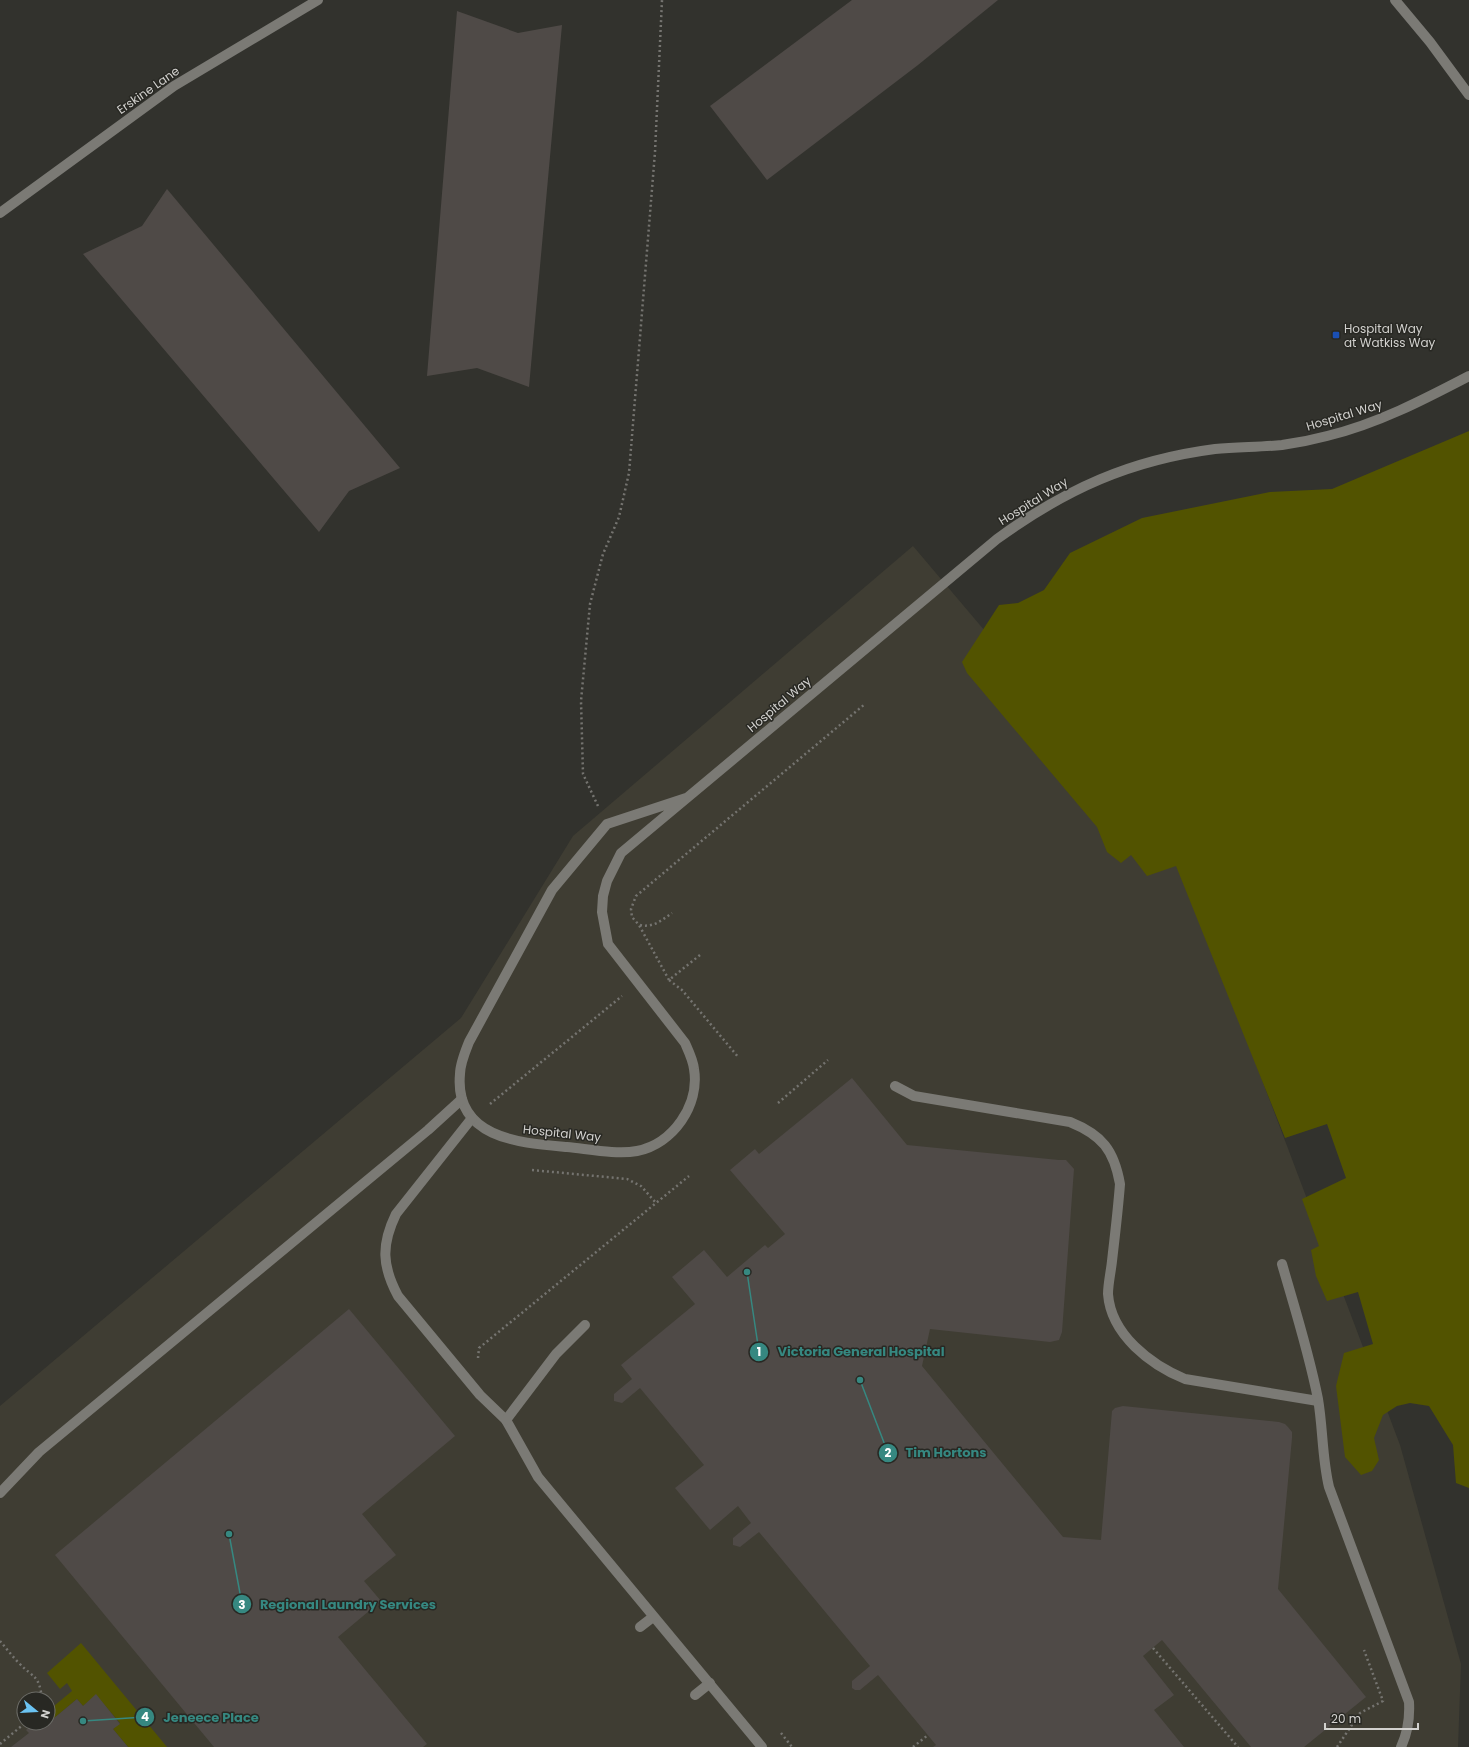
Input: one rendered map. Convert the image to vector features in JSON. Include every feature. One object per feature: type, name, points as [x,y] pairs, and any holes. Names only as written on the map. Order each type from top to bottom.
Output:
[{"type":"street","name":"Erskine Lane","points":[[0,214],[174,86],[318,0]]},
{"type":"street","points":[[1395,0],[1430,42],[1469,95]]},
{"type":"street","name":"Hospital Way","points":[[686,798],[607,824],[552,890],[469,1042],[460,1073],[459,1089],[462,1099],[472,1118],[486,1131],[501,1138],[531,1144],[626,1152],[645,1149],[660,1142],[680,1123],[686,1115],[695,1084],[691,1056],[685,1043],[608,944],[604,928],[602,912],[603,896],[607,881],[622,853],[997,539],[1026,518],[1057,499],[1089,483],[1130,467],[1173,456],[1216,449],[1284,445],[1327,436],[1394,414],[1469,376]]},
{"type":"street","points":[[896,1086],[914,1096],[1070,1122],[1086,1128],[1099,1138],[1110,1151],[1117,1167],[1120,1184],[1108,1294],[1114,1316],[1122,1331],[1134,1346],[1148,1360],[1166,1371],[1185,1379],[1318,1401]]},
{"type":"street","points":[[0,1493],[39,1452],[428,1130],[462,1099]]},
{"type":"street","points":[[472,1118],[396,1214],[388,1230],[385,1247],[386,1264],[390,1281],[398,1296],[480,1395],[506,1420],[513,1430],[538,1477],[762,1747]]},
{"type":"street","points":[[1282,1264],[1306,1343],[1318,1401],[1324,1459],[1329,1487],[1409,1702],[1410,1718],[1407,1734],[1401,1747]]},
{"type":"street","points":[[506,1420],[556,1354],[585,1325]]},
{"type":"street","points":[[640,1627],[653,1616]]},
{"type":"street","points":[[695,1695],[710,1683]]},
{"type":"path","points":[[607,824],[583,774],[581,701],[590,604],[603,554],[619,517],[629,473],[655,152],[662,0]]},
{"type":"path","points":[[739,1058],[682,990],[669,980],[639,925],[632,918],[631,910],[636,896],[865,704]]},
{"type":"path","points":[[639,925],[647,927],[655,925],[672,913]]},
{"type":"path","points":[[669,980],[700,955]]},
{"type":"path","points":[[472,1118],[638,983]]},
{"type":"path","points":[[778,1104],[828,1060]]},
{"type":"path","points":[[532,1170],[627,1178],[641,1186],[656,1203]]},
{"type":"path","points":[[478,1361],[479,1348],[689,1176]]},
{"type":"path","points":[[0,1641],[19,1664],[30,1672],[37,1680],[40,1691]]},
{"type":"path","points":[[1153,1648],[1238,1747]]},
{"type":"path","points":[[1337,1747],[1360,1713],[1383,1701],[1364,1649]]},
{"type":"path","points":[[0,1744],[16,1731]]},
{"type":"path","points":[[780,1732],[792,1747]]},
{"type":"path","points":[[913,1747],[928,1735]]},
{"type":"shaded area","points":[[1469,431],[1469,1488],[1456,1483],[1453,1445],[1429,1406],[1410,1403],[1397,1406],[1383,1415],[1374,1438],[1379,1460],[1372,1471],[1361,1475],[1345,1457],[1336,1386],[1344,1353],[1373,1344],[1358,1292],[1327,1301],[1316,1276],[1311,1250],[1319,1246],[1302,1199],[1346,1178],[1327,1124],[1285,1138],[1176,866],[1147,876],[1131,855],[1121,863],[1107,852],[1097,827],[967,673],[962,662],[999,605],[1018,603],[1044,590],[1070,553],[1142,518],[1270,492],[1332,489]]},
{"type":"shaded area","points":[[913,546],[1179,860],[1400,1445],[1461,1664],[1458,1747],[0,1747],[0,1406],[461,1018],[573,836]]},
{"type":"shaded area","points":[[81,1643],[167,1747],[128,1747],[113,1729],[120,1723],[96,1695],[83,1706],[77,1699],[56,1716],[56,1704],[72,1691],[67,1683],[60,1689],[47,1673]]},
{"type":"building","points":[[852,0],[998,0],[918,65],[767,180],[710,106]]},
{"type":"building","points":[[457,11],[518,33],[562,25],[529,387],[477,368],[427,376]]},
{"type":"building","points":[[167,189],[400,468],[349,491],[319,532],[83,254],[142,226]]},
{"type":"building","points":[[852,1078],[907,1145],[1066,1160],[1074,1169],[1062,1332],[1059,1340],[1050,1342],[930,1329],[922,1366],[1063,1537],[1101,1540],[1112,1411],[1115,1408],[1123,1406],[1279,1422],[1285,1424],[1292,1432],[1278,1589],[1366,1697],[1304,1747],[1251,1747],[1162,1640],[1143,1656],[1174,1695],[1154,1710],[1184,1747],[933,1747],[936,1745],[878,1675],[860,1690],[855,1690],[852,1688],[852,1681],[870,1666],[759,1532],[740,1547],[733,1545],[733,1538],[751,1523],[738,1506],[710,1530],[675,1488],[704,1465],[640,1388],[622,1403],[614,1401],[614,1394],[632,1379],[621,1365],[695,1304],[672,1277],[704,1250],[727,1277],[765,1245],[768,1248],[785,1234],[730,1170],[755,1149],[759,1154]]},
{"type":"building","points":[[349,1309],[455,1436],[362,1514],[396,1555],[364,1581],[381,1601],[338,1637],[427,1744],[423,1747],[214,1747],[55,1555]]},
{"type":"building","points":[[96,1694],[120,1724],[113,1729],[128,1747],[11,1747],[29,1733],[27,1731],[56,1731],[56,1716],[77,1699],[83,1706]]},
{"type":"place","name":"Hospital Way at Watkiss Way","points":[[1336,335]]},
{"type":"place","name":"Victoria General Hospital","points":[[747,1272]]},
{"type":"place","name":"Tim Hortons","points":[[860,1380]]},
{"type":"place","name":"Regional Laundry Services","points":[[229,1534]]},
{"type":"place","name":"Jeneece Place","points":[[83,1721]]}]
